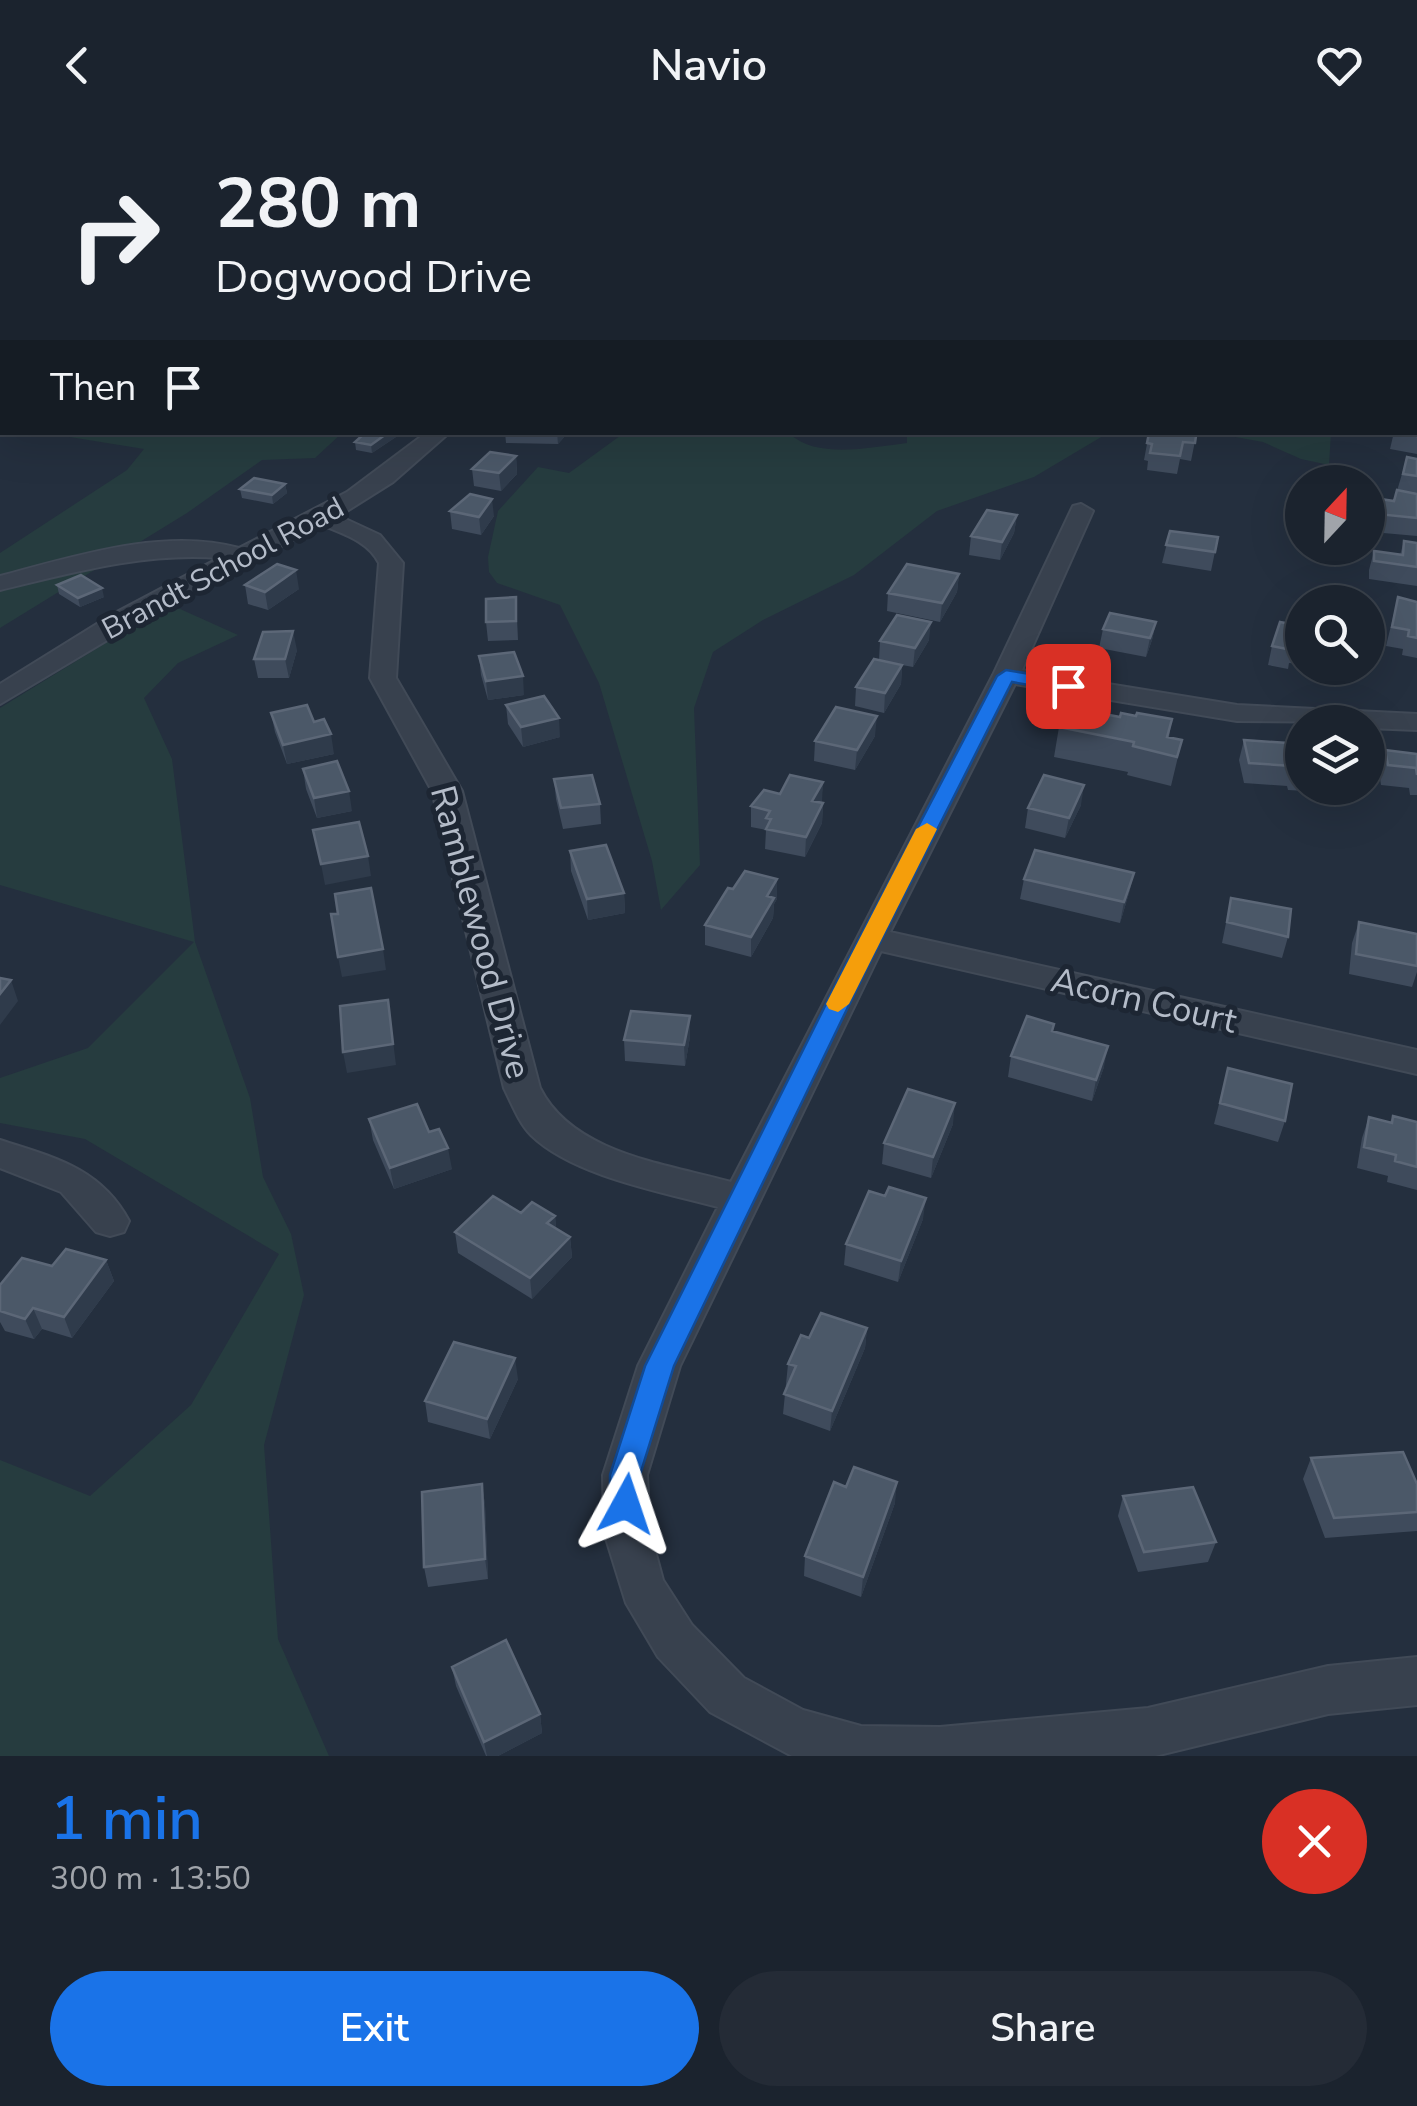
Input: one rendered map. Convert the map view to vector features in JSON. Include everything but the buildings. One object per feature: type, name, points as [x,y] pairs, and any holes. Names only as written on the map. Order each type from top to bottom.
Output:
[{"type":"street","name":"Brandt School Road","points":[[0,696],[99,633],[322,518],[378,484],[436,435]]},
{"type":"street","points":[[1081,510],[1006,676],[659,1366],[625,1475],[627,1532],[642,1588],[675,1641],[727,1694],[794,1732],[862,1751],[1152,1744],[1328,1690],[1417,1682]]},
{"type":"street","name":"Ramblewood Drive","points":[[322,518],[378,544],[388,553],[391,563],[383,678],[447,791],[522,1088],[534,1111],[544,1126],[584,1151],[740,1199]]},
{"type":"street","points":[[0,583],[178,549],[218,548],[242,557]]},
{"type":"street","points":[[1006,676],[1219,711],[1417,722]]},
{"type":"street","name":"Acorn Court","points":[[871,938],[1417,1062]]},
{"type":"street","points":[[0,1154],[72,1178],[88,1189],[110,1221]]},
{"type":"green space","points":[[57,435],[340,435],[315,458],[262,460],[187,513],[0,628],[0,553],[127,470],[144,449]]},
{"type":"green space","points":[[621,435],[792,435],[814,447],[845,450],[907,443],[907,435],[1105,435],[1034,477],[937,511],[854,575],[763,620],[713,652],[694,708],[700,865],[661,910],[652,861],[599,683],[560,605],[497,583],[489,572],[488,557],[498,511],[538,467],[569,473]]},
{"type":"green space","points":[[1224,435],[1331,435],[1329,465],[1301,459],[1263,442]]},
{"type":"green space","points":[[169,604],[238,635],[178,663],[144,698],[172,759],[195,942],[250,1098],[263,1177],[291,1234],[304,1295],[264,1445],[278,1639],[329,1756],[0,1756],[0,1460],[90,1496],[191,1405],[279,1254],[85,1139],[0,1123],[0,1078],[88,1048],[194,942],[0,885],[0,708]]},
{"type":"slow traffic","points":[[838,1004],[927,829]]},
{"type":"route","points":[[626,1504],[625,1475],[638,1423],[659,1366],[854,970],[1006,676],[1068,686]]}]
